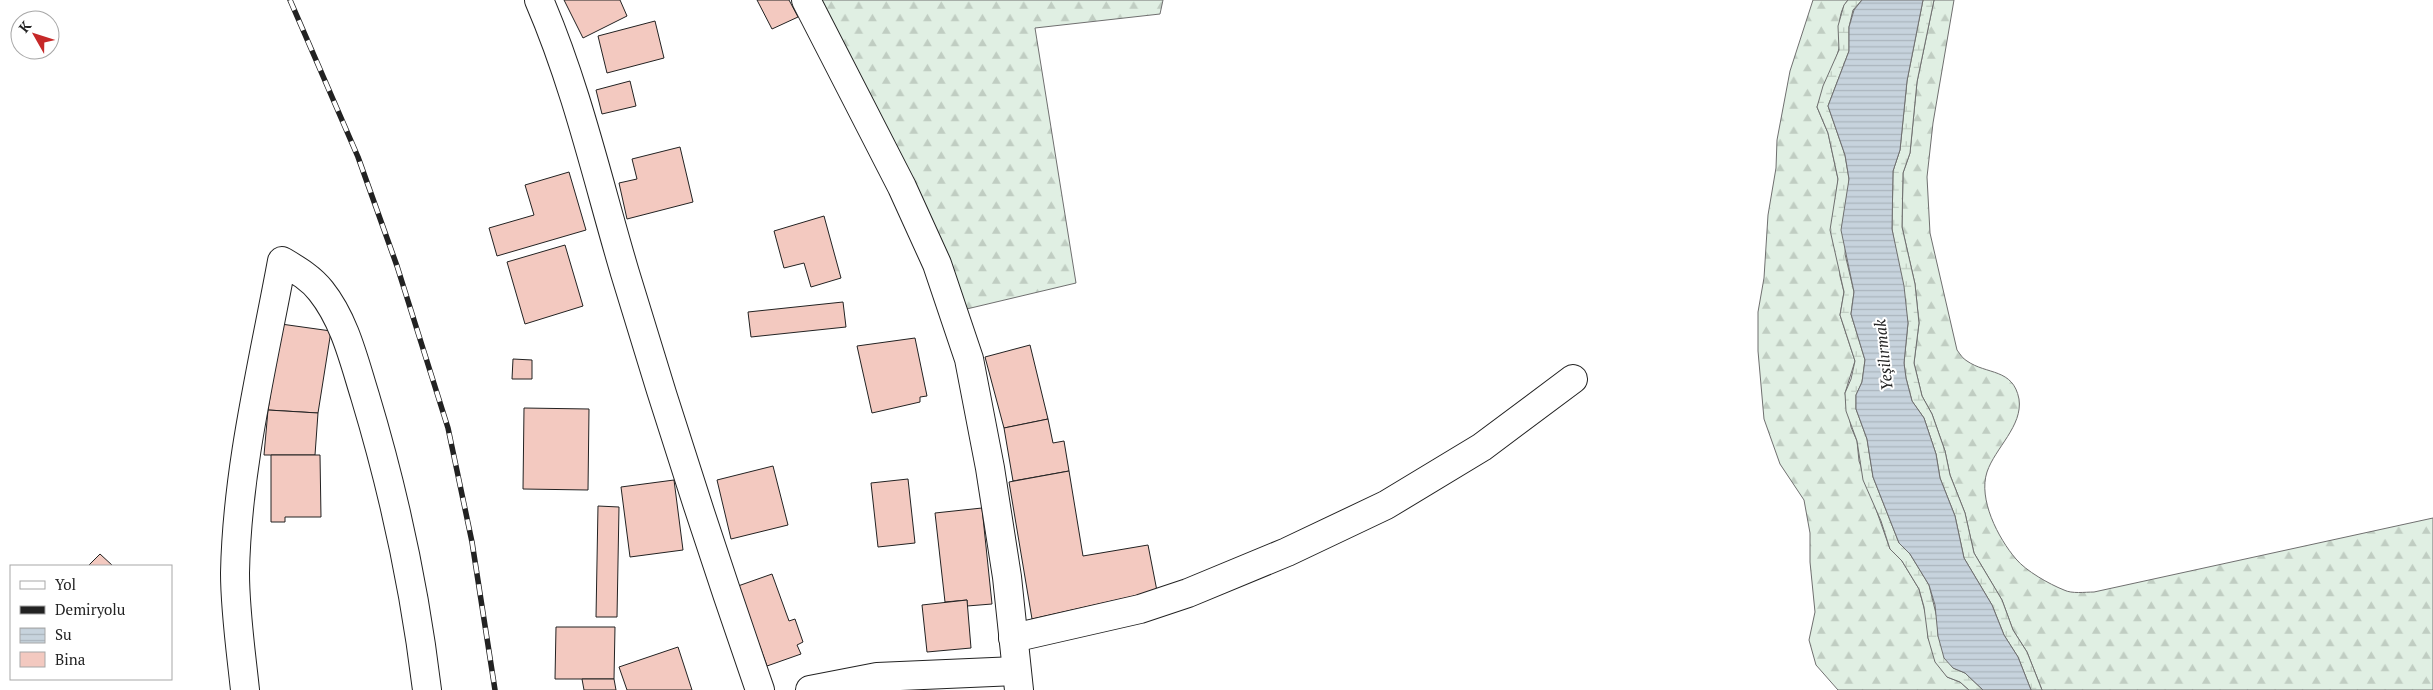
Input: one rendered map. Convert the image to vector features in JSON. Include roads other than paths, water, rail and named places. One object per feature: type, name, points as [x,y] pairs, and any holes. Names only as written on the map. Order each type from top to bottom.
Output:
[{"type":"street","points":[[539,0],[559,48],[572,87],[647,347],[711,550],[760,690]]},
{"type":"street","points":[[806,0],[902,187],[937,264],[969,359],[990,468],[1007,577],[1018,680],[877,677],[810,690]]},
{"type":"street","points":[[245,690],[235,575],[238,519],[257,392],[282,261],[302,273],[321,290],[334,309],[352,352],[375,428],[403,540],[427,690]]},
{"type":"street","points":[[1013,638],[1140,609],[1188,593],[1287,552],[1386,505],[1474,452],[1573,379]]},
{"type":"water","name":"Yeşilırmak","points":[[1862,0],[1923,0],[1907,81],[1900,150],[1893,171],[1892,229],[1904,286],[1908,323],[1904,363],[1906,378],[1912,401],[1924,418],[1936,454],[1940,478],[1955,516],[1964,558],[1992,605],[2004,635],[2018,657],[2031,690],[1983,690],[1965,673],[1953,668],[1944,658],[1938,636],[1935,605],[1929,585],[1910,554],[1899,543],[1873,477],[1867,439],[1856,409],[1856,395],[1862,382],[1865,360],[1851,314],[1854,292],[1841,230],[1849,179],[1845,155],[1828,106],[1849,51],[1849,27],[1854,10]]},
{"type":"railway","points":[[290,0],[358,157],[397,266],[448,428],[472,542],[495,690]]}]
